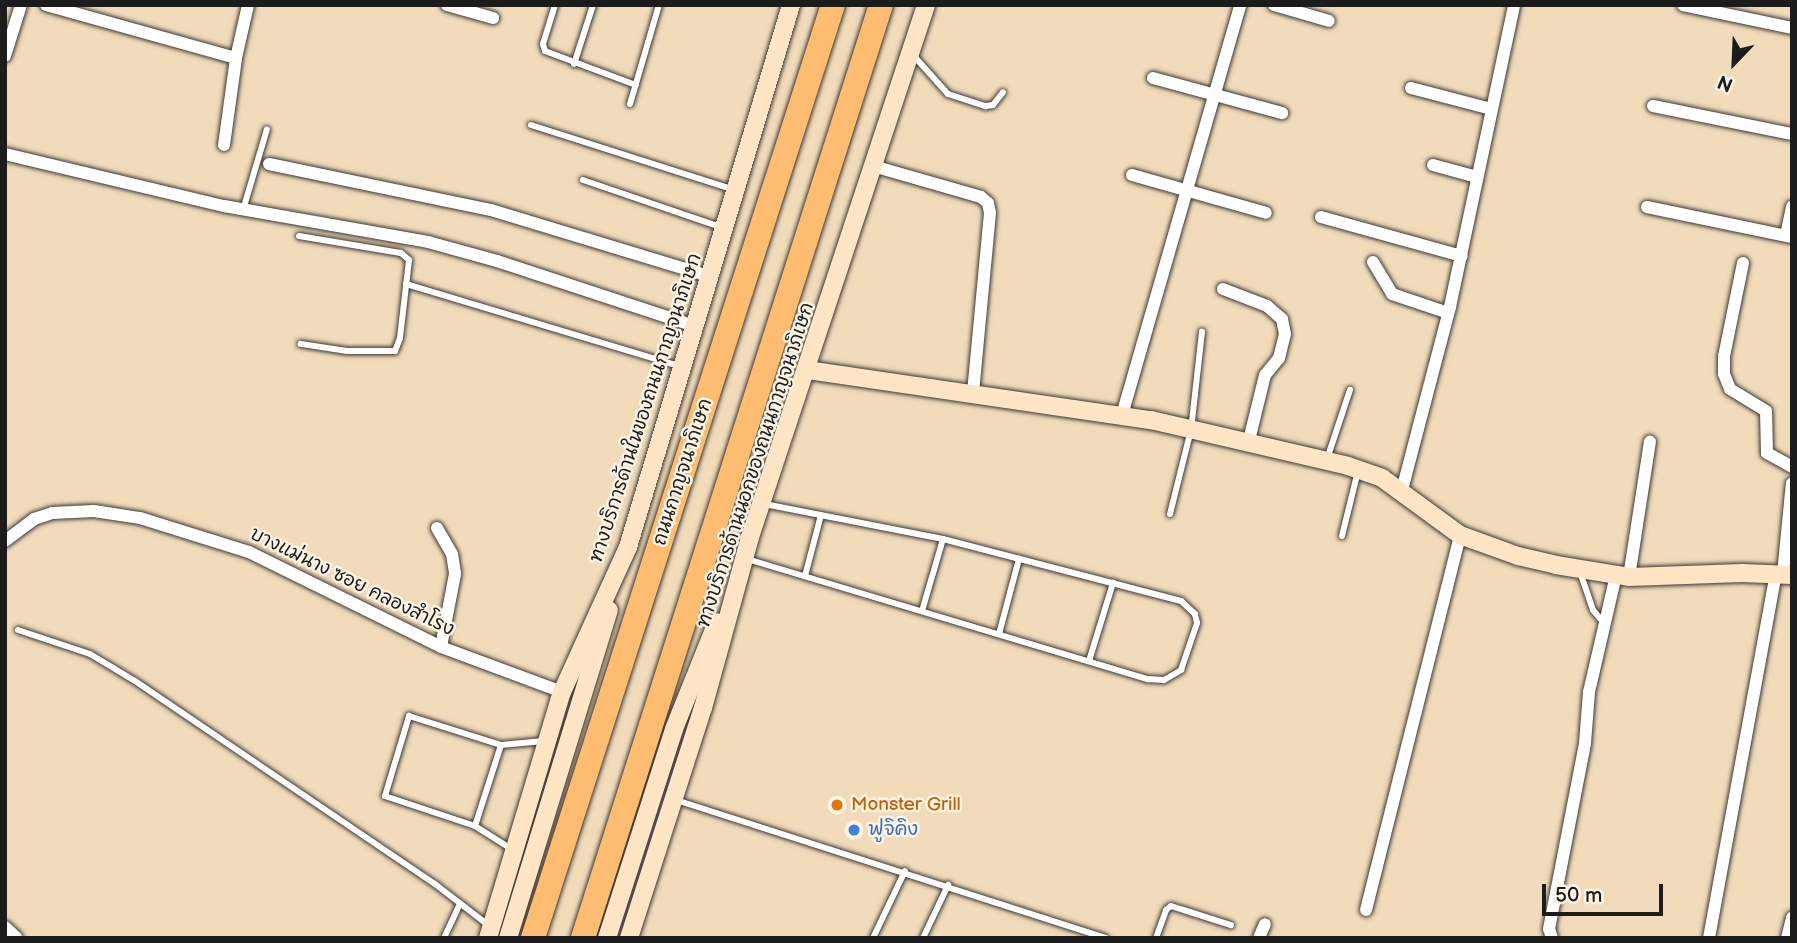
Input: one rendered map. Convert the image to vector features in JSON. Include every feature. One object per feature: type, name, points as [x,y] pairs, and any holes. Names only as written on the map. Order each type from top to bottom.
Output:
[{"type":"highway","name":"ถนนกาญจนาภิเษก","points":[[533,938],[832,5]]},
{"type":"highway","points":[[583,938],[881,5]]},
{"type":"main road","name":"ทางบริการด้านในของถนนกาญจนาภิเษก","points":[[489,933],[562,692],[628,547],[791,5]]},
{"type":"main road","name":"ทางบริการด้านนอกของถนนกาญจนาภิเษก","points":[[629,938],[674,799],[750,537],[926,5]]},
{"type":"main road","points":[[807,370],[1122,415],[1359,469],[1402,490],[1460,535],[1518,556],[1578,569],[1623,576],[1784,574]]},
{"type":"main road","points":[[607,938],[674,729],[750,537]]},
{"type":"main road","points":[[508,938],[628,547]]},
{"type":"street","points":[[5,56],[21,5]]},
{"type":"street","points":[[46,5],[236,58]]},
{"type":"street","points":[[224,145],[236,58],[248,5]]},
{"type":"street","points":[[447,5],[493,18]]},
{"type":"street","points":[[1122,415],[1240,5]]},
{"type":"street","points":[[1274,5],[1329,21]]},
{"type":"street","points":[[1402,490],[1462,256],[1514,5]]},
{"type":"street","points":[[1684,5],[1792,28]]},
{"type":"street","points":[[1153,78],[1282,113]]},
{"type":"street","points":[[1410,88],[1492,109]]},
{"type":"street","points":[[1653,106],[1792,134]]},
{"type":"street","points":[[5,154],[243,209],[428,242],[509,265],[695,326]]},
{"type":"street","points":[[270,163],[482,208],[710,277]]},
{"type":"street","points":[[1433,164],[1477,177]]},
{"type":"street","points":[[873,166],[981,197],[988,204],[990,213],[973,394]]},
{"type":"street","points":[[1132,175],[1266,213]]},
{"type":"street","points":[[1647,207],[1789,236],[1792,207]]},
{"type":"street","points":[[1321,217],[1462,256]]},
{"type":"street","points":[[1373,262],[1392,294],[1448,313]]},
{"type":"street","points":[[1743,263],[1724,356],[1724,374],[1730,389],[1766,411],[1767,453],[1792,467]]},
{"type":"street","points":[[1223,289],[1267,306],[1282,319],[1284,334],[1279,358],[1265,375],[1248,443]]},
{"type":"street","points":[[1552,938],[1549,929],[1585,743],[1589,692],[1604,623],[1623,576],[1650,442]]},
{"type":"street","points":[[1709,938],[1784,574],[1792,483]]},
{"type":"street","name":"บางแม่นาง ซอย คลองสำโรง","points":[[5,541],[34,519],[52,513],[94,510],[140,518],[249,552],[441,647],[562,692]]},
{"type":"street","points":[[437,527],[452,554],[455,573],[441,647]]},
{"type":"street","points":[[1366,910],[1460,535]]},
{"type":"street","points":[[1787,938],[1792,918]]},
{"type":"street","points":[[1259,938],[1265,924]]},
{"type":"street","points":[[5,928],[18,938]]},
{"type":"lane","points":[[555,5],[543,44],[552,56],[636,85]]},
{"type":"lane","points":[[574,64],[593,5]]},
{"type":"lane","points":[[630,104],[659,5]]},
{"type":"lane","points":[[911,54],[948,94],[986,106],[993,105],[1003,92]]},
{"type":"lane","points":[[531,125],[737,190]]},
{"type":"lane","points":[[243,209],[267,129]]},
{"type":"lane","points":[[583,180],[725,229]]},
{"type":"lane","points":[[299,236],[401,253],[409,260],[400,338],[395,351],[379,354],[301,344]]},
{"type":"lane","points":[[406,284],[682,367]]},
{"type":"lane","points":[[1170,514],[1191,430],[1202,332]]},
{"type":"lane","points":[[1326,461],[1350,390]]},
{"type":"lane","points":[[1342,536],[1359,469]]},
{"type":"lane","points":[[745,558],[1149,679],[1164,680],[1174,677],[1181,670],[1197,623],[1195,614],[1181,601],[943,539],[762,503]]},
{"type":"lane","points":[[805,576],[821,515]]},
{"type":"lane","points":[[922,611],[943,539]]},
{"type":"lane","points":[[999,634],[1019,559]]},
{"type":"lane","points":[[1578,569],[1593,610],[1604,623]]},
{"type":"lane","points":[[1089,661],[1113,583]]},
{"type":"lane","points":[[18,630],[90,654],[126,676],[460,904],[489,933]]},
{"type":"lane","points":[[515,851],[475,826],[385,796],[409,716],[501,745],[547,741]]},
{"type":"lane","points":[[475,826],[501,745]]},
{"type":"lane","points":[[674,799],[948,885],[1105,938]]},
{"type":"lane","points":[[873,938],[905,872]]},
{"type":"lane","points":[[923,938],[948,885]]},
{"type":"lane","points":[[444,938],[460,904]]},
{"type":"lane","points":[[1156,938],[1166,910],[1171,906],[1231,925]]},
{"type":"place","name":"Monster Grill","points":[[837,805]]},
{"type":"place","name":"ฟูจิคิง","points":[[854,830]]}]
